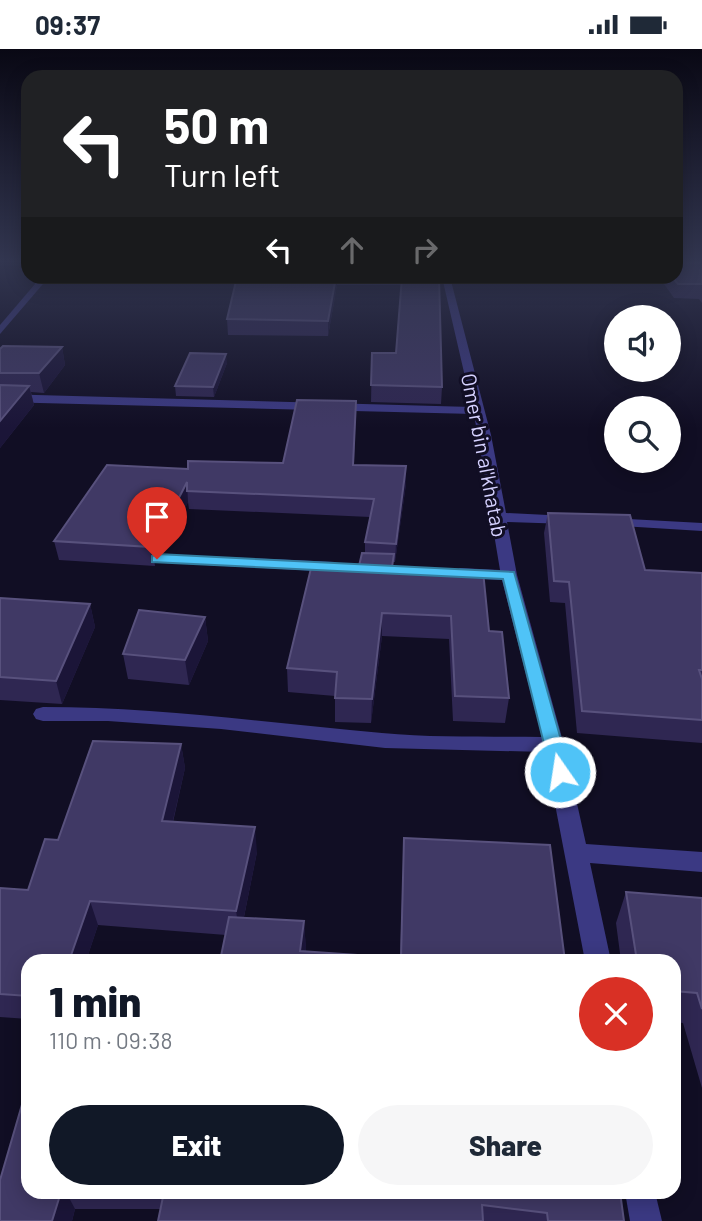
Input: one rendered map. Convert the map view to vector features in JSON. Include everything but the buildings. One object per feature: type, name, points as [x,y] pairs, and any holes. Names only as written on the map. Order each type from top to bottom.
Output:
[{"type":"street","name":"Omer bin al'khatab","points":[[456,318],[479,411],[509,575],[554,745],[597,954]]},
{"type":"street","points":[[0,398],[479,411]]},
{"type":"street","points":[[498,517],[702,527]]},
{"type":"street","points":[[157,559],[347,568]]},
{"type":"street","points":[[442,572],[509,575]]},
{"type":"street","points":[[43,714],[108,713],[221,722],[385,741],[554,745]]},
{"type":"street","points":[[578,853],[702,862]]},
{"type":"street","points":[[641,1199],[646,1221]]},
{"type":"route","points":[[157,559],[509,575],[560,772]]}]
